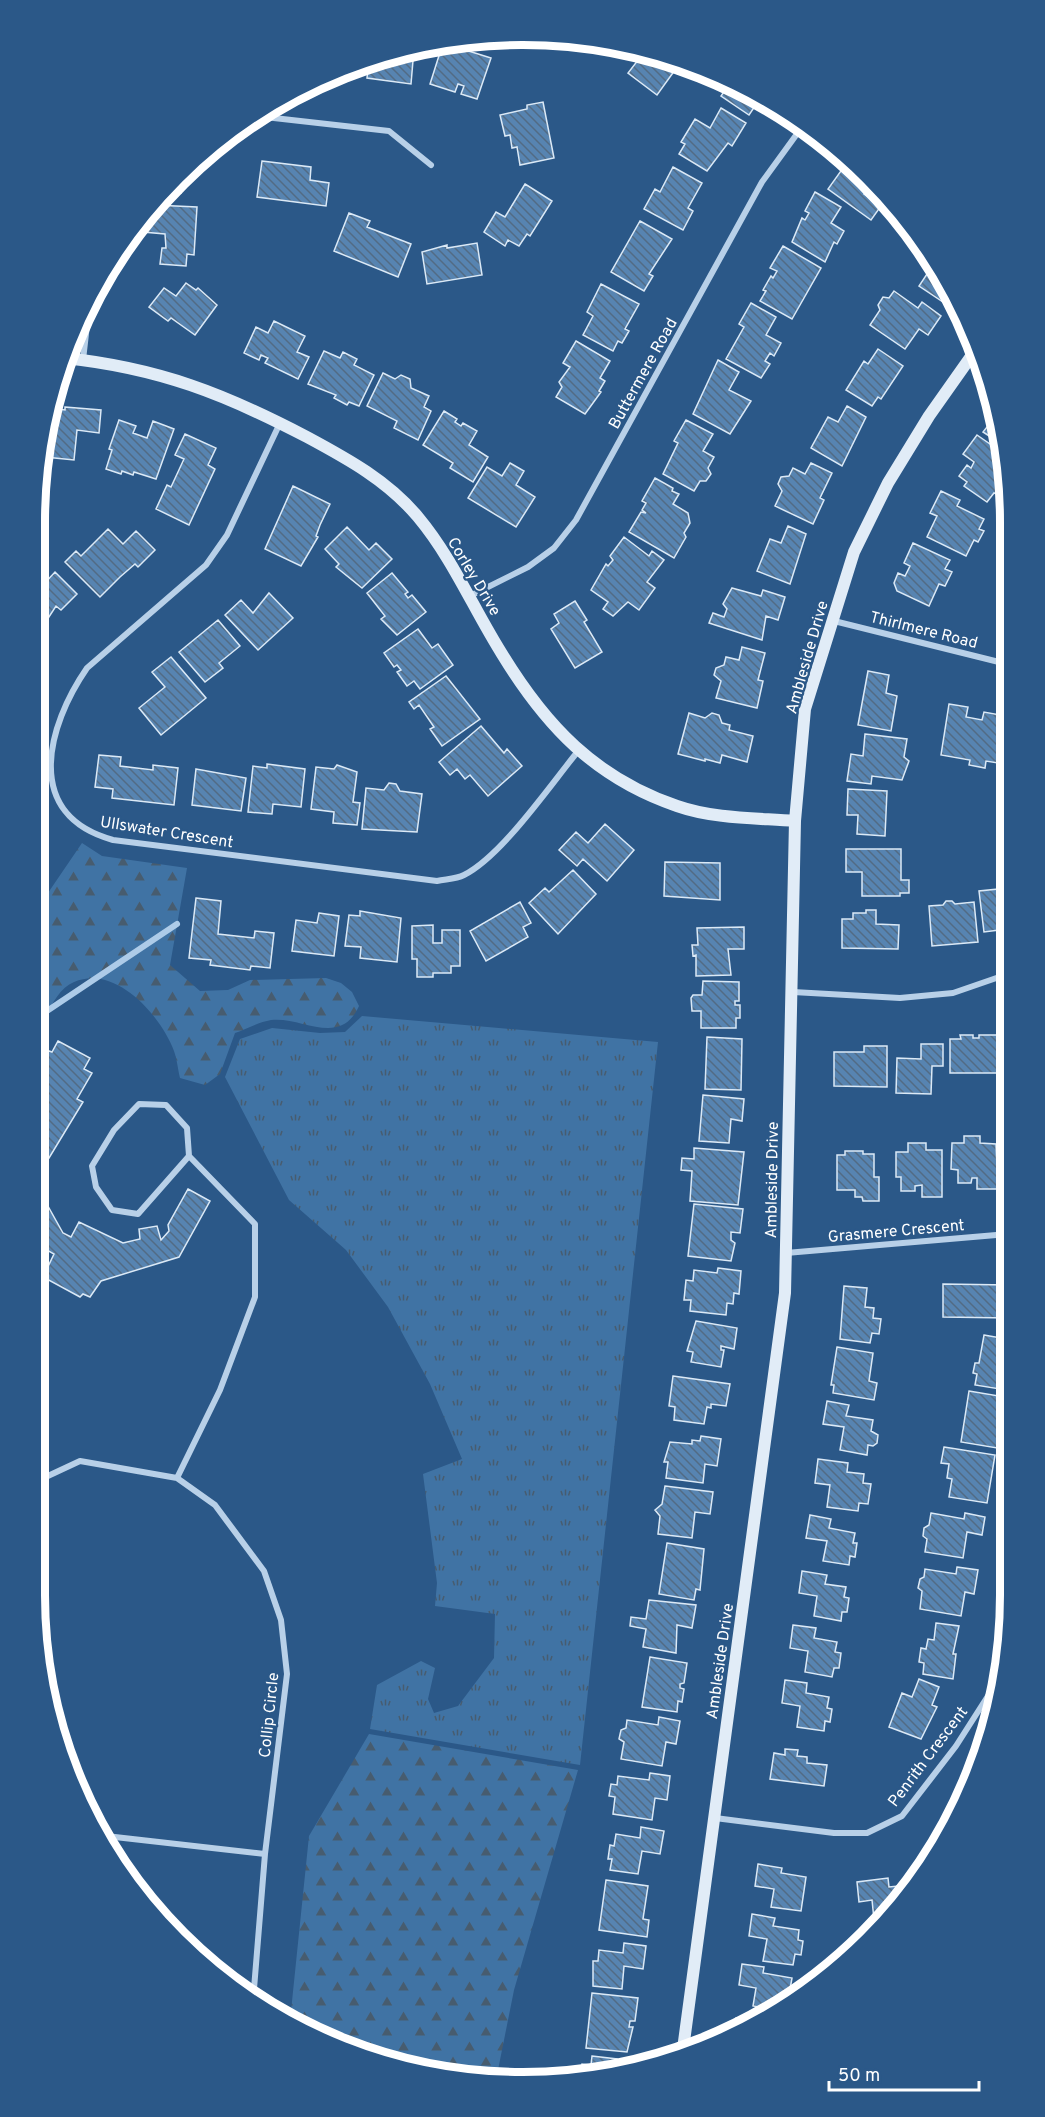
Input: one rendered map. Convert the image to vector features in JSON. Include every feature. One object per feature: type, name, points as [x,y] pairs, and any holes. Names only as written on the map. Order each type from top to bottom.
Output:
[{"type":"street","points":[[270,118],[389,131],[431,165]]},
{"type":"street","name":"Buttermere Road","points":[[470,596],[528,567],[554,548],[576,520],[762,182],[798,133]]},
{"type":"street","points":[[83,360],[87,327]]},
{"type":"street","name":"Ambleside Drive","points":[[684,2044],[785,1293],[795,820],[805,709],[854,552],[888,483],[929,416],[971,357]]},
{"type":"street","name":"Corley Drive","points":[[74,359],[152,372],[207,389],[338,453],[382,481],[417,516],[451,561],[501,653],[543,716],[596,766],[679,806],[728,816],[795,820]]},
{"type":"street","name":"Ullswater Crescent","points":[[280,423],[227,535],[206,565],[87,668],[76,683],[59,715],[52,737],[51,782],[58,801],[93,834],[113,840],[437,881],[462,876],[482,864],[498,848],[579,750]]},
{"type":"street","name":"Thirlmere Road","points":[[834,621],[1000,662]]},
{"type":"street","points":[[792,992],[900,998],[953,993],[1000,977]]},
{"type":"street","points":[[177,1478],[220,1390],[255,1297],[255,1224],[189,1156],[186,1128],[166,1105],[140,1104],[114,1130],[92,1166],[96,1187],[112,1210],[138,1214],[189,1156]]},
{"type":"street","name":"Grasmere Crescent","points":[[786,1253],[1000,1235]]},
{"type":"street","name":"Collip Circle","points":[[45,1477],[80,1461],[177,1478],[215,1505],[264,1571],[281,1620],[287,1674],[266,1854],[254,1990]]},
{"type":"street","name":"Penrith Crescent","points":[[715,1818],[834,1833],[867,1833],[902,1816],[956,1746],[990,1693]]},
{"type":"street","points":[[111,1837],[266,1854]]},
{"type":"green space","points":[[82,843],[102,856],[187,868],[170,965],[200,991],[228,990],[250,980],[326,978],[341,983],[352,992],[359,1006],[351,1018],[342,1025],[331,1028],[283,1020],[271,1020],[257,1024],[235,1033],[220,1074],[205,1085],[180,1078],[174,1051],[159,1023],[135,997],[106,980],[90,978],[67,986],[56,999],[45,1019],[45,897]]},
{"type":"green space","points":[[362,1016],[658,1042],[580,1765],[370,1729],[377,1685],[421,1661],[435,1668],[428,1699],[434,1713],[458,1706],[494,1658],[495,1614],[435,1606],[437,1583],[423,1474],[462,1459],[430,1384],[388,1307],[346,1250],[289,1200],[225,1077],[240,1039],[272,1028],[320,1033],[345,1032]]},
{"type":"green space","points":[[369,1734],[578,1770],[514,1990],[498,2071],[460,2068],[399,2056],[340,2036],[291,2012],[309,1836]]},
{"type":"building","points":[[462,49],[491,58],[477,99],[461,94],[464,86],[458,84],[455,92],[430,84],[440,52]]},
{"type":"building","points":[[413,58],[411,84],[367,78],[368,70]]},
{"type":"building","points":[[638,60],[675,70],[657,95],[628,73]]},
{"type":"building","points":[[725,90],[758,108],[755,106],[749,115],[721,96]]},
{"type":"building","points":[[543,102],[554,158],[520,165],[517,147],[512,148],[510,135],[505,136],[500,115],[527,109],[527,105]]},
{"type":"building","points":[[721,108],[746,123],[732,146],[728,143],[707,171],[679,154],[685,144],[681,142],[695,119],[710,128]]},
{"type":"building","points":[[262,161],[311,167],[310,180],[329,183],[326,206],[257,197]]},
{"type":"building","points":[[673,167],[702,183],[688,208],[693,211],[683,230],[644,209],[655,189],[660,192]]},
{"type":"building","points":[[843,169],[866,191],[864,194],[881,207],[871,220],[828,189]]},
{"type":"building","points":[[525,184],[552,201],[530,236],[527,234],[519,246],[508,240],[505,246],[484,232],[496,212],[505,217]]},
{"type":"building","points":[[815,192],[841,207],[831,223],[844,231],[837,244],[834,242],[825,262],[792,242],[802,218],[805,220],[809,213],[805,211]]},
{"type":"building","points":[[165,206],[197,207],[194,255],[187,254],[186,266],[160,264],[162,248],[166,248],[165,234],[144,232]]},
{"type":"building","points":[[349,213],[370,221],[367,227],[411,244],[398,277],[334,251]]},
{"type":"building","points":[[640,221],[672,239],[649,274],[653,276],[644,291],[611,272]]},
{"type":"building","points":[[477,243],[482,275],[427,284],[422,252],[447,245],[447,248]]},
{"type":"building","points":[[783,246],[821,268],[792,319],[760,301],[766,291],[763,290],[771,276],[773,278],[777,271],[770,268]]},
{"type":"building","points":[[929,272],[947,303],[946,304],[919,286]]},
{"type":"building","points":[[186,283],[196,290],[198,288],[217,305],[195,335],[171,318],[168,321],[149,307],[164,288],[176,296]]},
{"type":"building","points":[[601,284],[639,304],[625,329],[629,331],[622,343],[618,341],[613,351],[583,335],[593,316],[587,312]]},
{"type":"building","points":[[894,291],[918,308],[922,302],[941,316],[928,335],[919,329],[905,349],[870,325],[880,310],[878,305],[883,297],[889,298]]},
{"type":"building","points":[[751,303],[776,317],[766,335],[781,343],[774,356],[770,353],[765,361],[770,364],[761,378],[726,359],[744,327],[739,324]]},
{"type":"building","points":[[274,321],[305,336],[297,352],[309,357],[298,379],[265,363],[268,358],[261,355],[259,360],[244,353],[256,327],[268,333]]},
{"type":"building","points":[[576,341],[610,361],[600,378],[605,381],[599,391],[601,392],[585,414],[556,397],[562,387],[559,382],[570,367],[563,363]]},
{"type":"building","points":[[878,349],[903,366],[881,399],[878,397],[872,406],[846,390],[864,361],[868,364]]},
{"type":"building","points":[[324,351],[340,358],[343,352],[357,359],[354,365],[374,375],[359,406],[349,402],[347,405],[334,398],[336,395],[308,384]]},
{"type":"building","points":[[718,360],[739,372],[729,390],[751,401],[730,434],[693,414]]},
{"type":"building","points":[[383,373],[395,379],[401,375],[410,379],[411,388],[429,396],[424,407],[431,411],[418,440],[394,428],[397,421],[367,406]]},
{"type":"building","points":[[847,406],[866,417],[842,466],[811,448],[828,417],[838,422]]},
{"type":"building","points":[[65,407],[101,410],[99,433],[77,430],[74,460],[49,457],[59,409],[65,410]]},
{"type":"building","points":[[444,411],[457,419],[455,422],[461,426],[463,423],[477,431],[469,445],[488,457],[473,482],[450,468],[453,463],[423,445]]},
{"type":"building","points":[[119,420],[136,426],[133,433],[147,438],[153,421],[174,429],[156,479],[134,472],[133,475],[122,471],[121,474],[106,469],[112,450],[109,449]]},
{"type":"building","points":[[686,420],[713,434],[703,451],[714,457],[708,468],[711,474],[706,481],[700,481],[694,491],[663,474],[678,443],[674,441]]},
{"type":"building","points":[[990,424],[992,438],[983,432]]},
{"type":"building","points":[[185,434],[216,448],[208,465],[215,469],[189,525],[156,509],[167,485],[171,487],[184,459],[175,455]]},
{"type":"building","points":[[977,435],[994,447],[999,495],[994,493],[987,502],[964,486],[967,482],[959,476],[967,465],[971,468],[974,462],[963,454]]},
{"type":"building","points":[[510,463],[524,471],[516,485],[535,497],[516,527],[468,498],[487,467],[502,476]]},
{"type":"building","points":[[811,463],[832,473],[820,498],[824,500],[813,524],[775,506],[782,491],[778,484],[781,477],[789,476],[793,468],[805,474]]},
{"type":"building","points":[[655,478],[679,494],[673,504],[688,513],[690,523],[684,533],[686,537],[674,558],[629,532],[641,512],[646,513],[642,510],[646,503],[642,501]]},
{"type":"building","points":[[293,486],[330,504],[316,536],[318,537],[301,566],[265,549]]},
{"type":"building","points":[[941,491],[960,500],[957,506],[984,519],[979,529],[984,531],[978,542],[974,540],[966,556],[927,537],[937,516],[930,513]]},
{"type":"building","points":[[788,526],[806,534],[790,584],[757,571],[770,539],[781,543]]},
{"type":"building","points":[[347,527],[369,550],[376,543],[392,559],[362,588],[336,567],[339,564],[325,549]]},
{"type":"building","points":[[108,529],[123,544],[136,531],[155,550],[138,567],[135,564],[100,597],[65,562],[76,551],[81,556]]},
{"type":"building","points":[[624,537],[649,556],[652,551],[664,560],[647,582],[655,588],[639,610],[628,602],[613,616],[603,609],[608,602],[591,590],[606,564],[608,566],[613,560],[610,556]]},
{"type":"building","points":[[913,543],[950,560],[945,569],[952,572],[945,586],[939,584],[929,606],[897,591],[894,583],[898,573],[905,576],[910,566],[904,563]]},
{"type":"building","points":[[55,572],[77,594],[61,610],[56,606],[45,623],[45,583]]},
{"type":"building","points":[[392,573],[408,592],[405,594],[408,598],[412,595],[426,612],[397,635],[381,619],[385,616],[367,593]]},
{"type":"building","points":[[732,588],[761,596],[763,590],[785,597],[778,620],[766,616],[762,640],[709,623],[713,613],[724,617],[727,609],[723,604]]},
{"type":"building","points":[[269,593],[293,618],[258,650],[225,615],[241,600],[253,613]]},
{"type":"building","points":[[575,601],[587,620],[584,622],[602,652],[575,668],[551,629],[559,623],[554,614]]},
{"type":"building","points":[[218,620],[240,646],[219,663],[223,668],[205,682],[179,652]]},
{"type":"building","points":[[418,629],[432,648],[438,644],[453,665],[420,689],[414,681],[407,686],[397,672],[401,670],[397,665],[394,667],[384,653]]},
{"type":"building","points":[[742,647],[765,653],[758,680],[763,681],[757,708],[716,698],[721,681],[714,675],[716,668],[724,665],[726,657],[739,660]]},
{"type":"building","points":[[171,657],[206,698],[161,735],[139,708],[165,687],[152,672]]},
{"type":"building","points":[[868,671],[889,675],[886,693],[897,696],[891,731],[858,725]]},
{"type":"building","points":[[446,676],[480,719],[442,746],[430,729],[434,727],[419,705],[414,709],[409,702]]},
{"type":"building","points":[[949,704],[968,707],[966,717],[982,720],[984,712],[1000,715],[998,763],[986,761],[985,768],[969,765],[970,760],[941,755]]},
{"type":"building","points":[[689,713],[705,718],[712,713],[719,715],[722,723],[730,725],[729,730],[753,736],[747,762],[722,755],[720,763],[678,754]]},
{"type":"building","points":[[481,726],[504,753],[507,749],[522,766],[488,796],[470,775],[465,779],[457,769],[450,775],[439,762]]},
{"type":"building","points":[[865,734],[907,739],[904,757],[909,761],[902,780],[872,776],[871,784],[847,781],[851,754],[863,756]]},
{"type":"building","points":[[99,755],[121,757],[120,766],[153,770],[153,765],[178,768],[174,805],[112,798],[113,789],[95,787]]},
{"type":"building","points":[[267,764],[305,769],[301,807],[273,804],[272,814],[248,812],[253,766],[267,768]]},
{"type":"building","points":[[337,765],[357,772],[353,802],[360,803],[357,825],[333,823],[334,812],[311,809],[316,767],[334,769]]},
{"type":"building","points":[[196,769],[246,778],[241,811],[192,805]]},
{"type":"building","points":[[389,783],[396,784],[400,791],[422,794],[417,832],[362,829],[366,788],[384,790]]},
{"type":"building","points":[[848,789],[887,791],[885,836],[857,834],[858,815],[847,815]]},
{"type":"building","points":[[605,824],[634,850],[607,881],[583,859],[577,866],[559,850],[576,832],[588,843]]},
{"type":"building","points":[[846,849],[901,849],[901,880],[909,880],[909,893],[900,893],[900,896],[862,896],[862,872],[846,872]]},
{"type":"building","points":[[665,862],[720,863],[720,900],[664,896]]},
{"type":"building","points":[[573,870],[596,894],[558,934],[529,903],[545,888],[549,892]]},
{"type":"building","points":[[1000,881],[1000,930],[984,932],[979,891],[998,889],[997,882]]},
{"type":"building","points":[[196,898],[221,901],[218,934],[254,938],[255,931],[274,933],[270,968],[251,966],[250,970],[210,965],[211,960],[189,958]]},
{"type":"building","points":[[946,901],[952,901],[955,904],[974,902],[978,942],[932,946],[929,906],[943,905]]},
{"type":"building","points":[[520,902],[531,923],[523,927],[528,937],[486,961],[470,931]]},
{"type":"building","points":[[866,910],[876,910],[876,924],[899,925],[898,949],[842,948],[842,919],[853,919],[853,913],[866,913]]},
{"type":"building","points":[[360,911],[401,918],[397,962],[360,958],[361,947],[345,946],[349,915],[360,916]]},
{"type":"building","points":[[319,913],[339,916],[334,956],[292,951],[296,920],[317,923]]},
{"type":"building","points":[[433,925],[433,943],[442,943],[442,930],[460,930],[460,966],[451,966],[451,973],[433,973],[433,977],[417,977],[417,959],[412,959],[412,926]]},
{"type":"building","points":[[744,927],[744,949],[728,949],[731,975],[696,976],[696,955],[693,956],[692,945],[698,945],[697,928]]},
{"type":"building","points":[[703,981],[739,982],[739,1001],[735,1001],[735,1005],[740,1005],[740,1018],[736,1018],[736,1028],[701,1028],[701,1011],[692,1011],[691,998],[693,995],[702,995]]},
{"type":"building","points":[[960,1035],[973,1035],[973,1038],[979,1038],[979,1035],[999,1035],[1000,1073],[950,1073],[950,1039],[961,1039]]},
{"type":"building","points":[[707,1037],[742,1039],[741,1090],[705,1089]]},
{"type":"building","points":[[58,1041],[90,1058],[84,1069],[92,1073],[77,1099],[83,1102],[49,1158],[45,1156],[45,1050],[52,1052]]},
{"type":"building","points":[[921,1044],[943,1044],[943,1066],[932,1066],[931,1094],[896,1093],[897,1058],[921,1059]]},
{"type":"building","points":[[864,1046],[887,1046],[887,1087],[834,1086],[834,1052],[864,1052]]},
{"type":"building","points":[[703,1095],[744,1099],[742,1121],[731,1119],[729,1143],[699,1141]]},
{"type":"building","points":[[964,1136],[980,1136],[980,1143],[996,1144],[998,1189],[977,1189],[977,1178],[972,1178],[971,1183],[958,1183],[958,1170],[951,1169],[952,1143],[964,1143]]},
{"type":"building","points":[[908,1143],[926,1143],[926,1150],[942,1150],[942,1197],[922,1197],[922,1185],[915,1186],[915,1191],[901,1191],[901,1177],[896,1177],[896,1152],[908,1152]]},
{"type":"building","points":[[694,1148],[744,1152],[738,1205],[690,1201],[692,1171],[681,1170],[682,1158],[694,1159]]},
{"type":"building","points":[[845,1151],[863,1151],[863,1154],[874,1154],[874,1177],[879,1177],[879,1201],[863,1201],[862,1197],[855,1197],[855,1190],[837,1190],[837,1155],[845,1155]]},
{"type":"building","points":[[188,1189],[210,1201],[179,1257],[101,1281],[90,1297],[83,1294],[80,1297],[45,1278],[45,1273],[54,1254],[45,1249],[45,1201],[63,1233],[71,1237],[79,1222],[123,1243],[140,1239],[139,1229],[157,1226],[161,1240],[169,1231],[168,1225]]},
{"type":"building","points":[[694,1204],[743,1209],[740,1233],[731,1232],[731,1240],[735,1243],[731,1261],[688,1256]]},
{"type":"building","points":[[718,1268],[741,1271],[739,1294],[734,1293],[733,1304],[727,1303],[726,1315],[690,1311],[691,1300],[684,1300],[686,1280],[693,1281],[694,1270],[717,1273]]},
{"type":"building","points":[[943,1284],[1000,1285],[1000,1318],[943,1317]]},
{"type":"building","points":[[844,1286],[867,1288],[865,1307],[874,1308],[873,1318],[881,1319],[879,1334],[872,1333],[870,1343],[840,1339]]},
{"type":"building","points":[[696,1321],[737,1328],[734,1349],[721,1346],[721,1350],[724,1350],[721,1367],[691,1362],[693,1352],[687,1351]]},
{"type":"building","points":[[984,1335],[1000,1338],[1000,1389],[975,1385],[977,1374],[973,1373],[975,1363],[979,1363]]},
{"type":"building","points":[[837,1347],[873,1353],[869,1381],[877,1383],[874,1400],[833,1393],[834,1385],[831,1385]]},
{"type":"building","points":[[673,1376],[730,1384],[726,1406],[711,1404],[711,1408],[707,1407],[704,1424],[674,1420],[675,1407],[669,1406]]},
{"type":"building","points":[[969,1391],[1000,1396],[1000,1429],[997,1448],[961,1442]]},
{"type":"building","points":[[827,1401],[849,1405],[846,1416],[873,1420],[871,1431],[878,1435],[877,1443],[873,1446],[868,1445],[867,1455],[840,1450],[844,1427],[823,1424]]},
{"type":"building","points":[[701,1436],[721,1439],[717,1466],[705,1464],[703,1483],[666,1478],[668,1462],[664,1462],[670,1442],[692,1444],[692,1440],[700,1441]]},
{"type":"building","points":[[944,1447],[995,1455],[987,1503],[949,1497],[952,1479],[947,1478],[949,1464],[941,1463]]},
{"type":"building","points":[[818,1459],[848,1463],[847,1472],[864,1474],[863,1483],[871,1484],[868,1504],[859,1503],[858,1511],[827,1507],[830,1485],[815,1483]]},
{"type":"building","points":[[665,1486],[713,1492],[710,1514],[695,1512],[692,1538],[658,1534],[660,1516],[655,1510],[662,1504]]},
{"type":"building","points":[[931,1513],[964,1519],[965,1513],[985,1517],[982,1535],[967,1532],[963,1558],[925,1552],[927,1539],[923,1536],[924,1528],[929,1525]]},
{"type":"building","points":[[810,1515],[831,1519],[829,1528],[855,1533],[853,1543],[857,1543],[855,1557],[850,1556],[849,1565],[823,1561],[827,1541],[806,1538]]},
{"type":"building","points":[[667,1543],[704,1549],[700,1590],[696,1589],[694,1600],[659,1594]]},
{"type":"building","points":[[957,1567],[978,1570],[974,1594],[965,1592],[961,1616],[920,1609],[922,1591],[918,1588],[920,1579],[924,1577],[925,1569],[956,1574]]},
{"type":"building","points":[[802,1571],[827,1575],[825,1584],[846,1587],[844,1597],[849,1598],[847,1612],[842,1612],[841,1621],[814,1616],[817,1596],[799,1593]]},
{"type":"building","points":[[649,1600],[696,1605],[692,1628],[677,1625],[676,1653],[643,1647],[646,1629],[630,1626],[631,1617],[646,1619]]},
{"type":"building","points":[[936,1623],[959,1626],[953,1654],[956,1654],[953,1679],[923,1674],[924,1663],[919,1662],[921,1648],[926,1649],[928,1639],[934,1640]]},
{"type":"building","points":[[793,1625],[816,1628],[814,1638],[837,1642],[835,1652],[841,1653],[839,1668],[834,1668],[832,1677],[805,1672],[808,1651],[790,1648]]},
{"type":"building","points":[[650,1657],[687,1663],[684,1683],[680,1684],[680,1688],[684,1689],[682,1702],[678,1701],[677,1712],[642,1707]]},
{"type":"building","points":[[919,1679],[939,1687],[932,1705],[937,1707],[921,1739],[889,1727],[902,1693],[912,1697]]},
{"type":"building","points":[[785,1680],[807,1683],[806,1693],[829,1697],[827,1708],[832,1709],[830,1722],[825,1721],[824,1731],[797,1727],[800,1706],[782,1703]]},
{"type":"building","points":[[659,1717],[680,1721],[676,1744],[666,1742],[662,1766],[621,1759],[624,1742],[619,1739],[621,1730],[626,1728],[627,1720],[658,1725]]},
{"type":"building","points":[[785,1749],[798,1750],[797,1756],[807,1757],[807,1763],[827,1765],[824,1786],[770,1779],[774,1753],[785,1755]]},
{"type":"building","points":[[650,1773],[670,1776],[667,1800],[655,1798],[652,1820],[613,1814],[615,1797],[609,1796],[611,1784],[617,1785],[618,1776],[649,1780]]},
{"type":"building","points":[[641,1827],[664,1831],[660,1854],[642,1851],[638,1874],[610,1870],[612,1859],[608,1859],[610,1845],[614,1846],[616,1834],[640,1838]]},
{"type":"building","points":[[758,1864],[782,1868],[781,1873],[806,1877],[801,1911],[771,1907],[774,1889],[755,1886]]},
{"type":"building","points":[[888,1878],[889,1887],[898,1886],[898,1889],[874,1918],[872,1900],[859,1902],[857,1882]]},
{"type":"building","points":[[606,1880],[648,1886],[643,1919],[649,1920],[647,1937],[599,1930]]},
{"type":"building","points":[[752,1914],[775,1918],[773,1926],[799,1930],[798,1940],[803,1941],[801,1955],[795,1954],[793,1965],[763,1961],[767,1939],[749,1936]]},
{"type":"building","points":[[624,1943],[646,1946],[643,1969],[624,1966],[622,1989],[593,1986],[593,1961],[598,1961],[599,1950],[623,1953]]},
{"type":"building","points":[[742,1964],[764,1967],[763,1973],[792,1978],[790,1991],[762,2008],[753,2006],[756,1988],[739,1985]]},
{"type":"building","points":[[592,1993],[638,1998],[635,2021],[630,2021],[629,2027],[633,2027],[627,2052],[586,2048]]},
{"type":"building","points":[[592,2056],[617,2059],[616,2063],[582,2068],[582,2064],[591,2065]]},
{"type":"waterway","points":[[45,1012],[177,924]]}]
